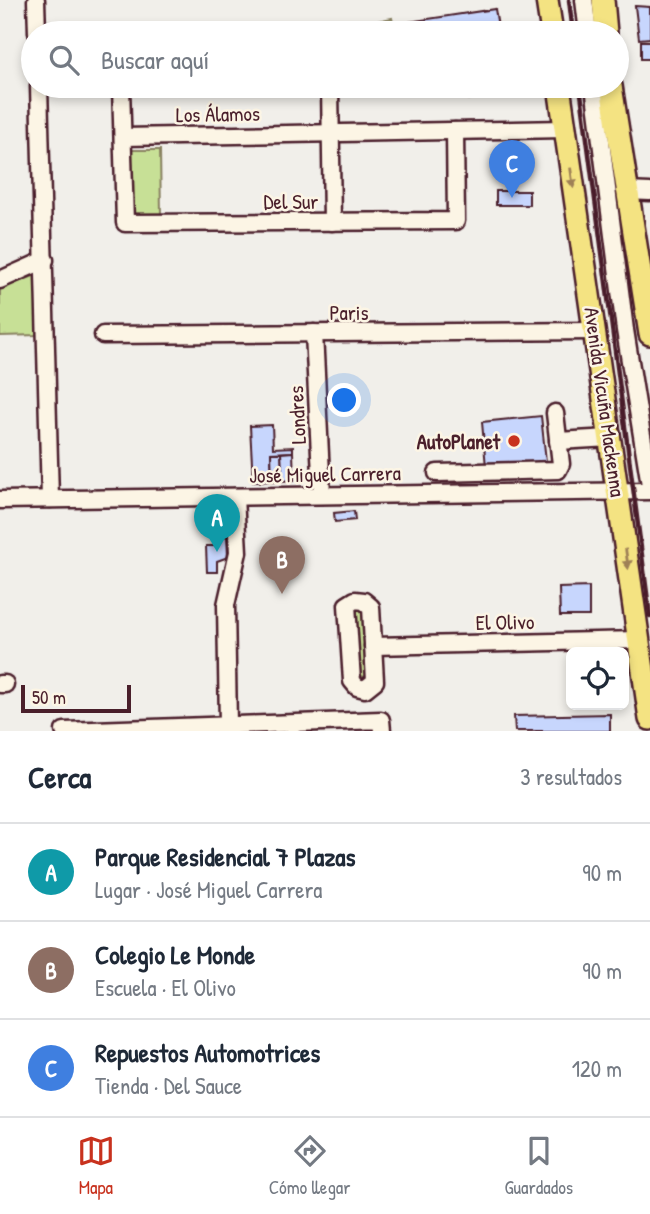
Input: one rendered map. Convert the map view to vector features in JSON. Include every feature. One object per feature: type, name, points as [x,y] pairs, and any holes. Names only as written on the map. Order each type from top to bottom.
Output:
[{"type":"main road","points":[[547,0],[550,21]]},
{"type":"main road","points":[[603,0],[605,21]]},
{"type":"main road","name":"Avenida Vicuña Mackenna","points":[[561,98],[650,719]]},
{"type":"main road","points":[[613,98],[650,334]]},
{"type":"street","points":[[36,0],[37,21]]},
{"type":"street","points":[[584,0],[587,21]]},
{"type":"street","points":[[39,98],[50,499]]},
{"type":"street","points":[[121,98],[123,137]]},
{"type":"street","points":[[330,98],[332,222]]},
{"type":"street","points":[[596,98],[625,330],[650,485]]},
{"type":"street","name":"Los Álamos","points":[[123,137],[565,129]]},
{"type":"street","name":"Del Sur","points":[[123,137],[125,223],[456,221],[455,131]]},
{"type":"street","points":[[626,191],[650,192]]},
{"type":"street","points":[[0,280],[45,260]]},
{"type":"street","name":"Paris","points":[[103,335],[594,331]]},
{"type":"street","name":"Londres","points":[[314,333],[322,495]]},
{"type":"street","points":[[437,473],[558,470],[561,464],[555,413]]},
{"type":"street","points":[[558,441],[610,438]]},
{"type":"street","name":"José Miguel Carrera","points":[[0,500],[650,491]]},
{"type":"street","points":[[228,724],[226,605],[238,551],[234,497]]},
{"type":"street","points":[[360,600],[371,607],[373,646],[375,681],[369,688],[361,689],[352,681],[347,605],[351,602],[360,600]]},
{"type":"street","name":"El Olivo","points":[[373,646],[639,640]]},
{"type":"street","points":[[64,731],[381,720],[382,731]]},
{"type":"green space","points":[[129,150],[160,150],[161,216],[130,217]]},
{"type":"green space","points":[[39,274],[39,335],[0,336],[0,289]]},
{"type":"green space","points":[[367,606],[370,677],[356,676],[352,608]]},
{"type":"building","points":[[635,6],[650,7],[650,38],[639,39]]},
{"type":"building","points":[[495,9],[497,21],[415,21]]},
{"type":"building","points":[[641,41],[650,41],[650,59],[641,59]]},
{"type":"building","points":[[496,191],[529,191],[529,205],[496,205]]},
{"type":"building","name":"AutoPlanet","points":[[541,416],[546,461],[486,467],[482,422]]},
{"type":"building","points":[[272,425],[273,448],[293,447],[293,452],[271,453],[272,481],[253,482],[250,426]]},
{"type":"building","points":[[293,452],[294,480],[282,481],[281,453]]},
{"type":"building","points":[[271,453],[281,453],[282,481],[272,481]]},
{"type":"building","points":[[354,511],[355,520],[335,522],[334,513]]},
{"type":"building","points":[[227,536],[228,557],[217,561],[217,572],[207,572],[206,546],[215,546],[215,537]]},
{"type":"building","points":[[589,587],[589,616],[560,616],[559,588]]},
{"type":"building","points":[[610,714],[610,731],[515,731],[514,716]]},
{"type":"railway","points":[[569,0],[572,21]]},
{"type":"railway","points":[[582,98],[650,616]]},
{"type":"place","name":"Repuestos Automotrices","points":[[512,198]]},
{"type":"place","name":"AutoPlanet","points":[[514,441]]},
{"type":"place","name":"Parque Residencial 7 Plazas","points":[[217,552]]},
{"type":"place","name":"Colegio Le Monde","points":[[282,594]]}]
